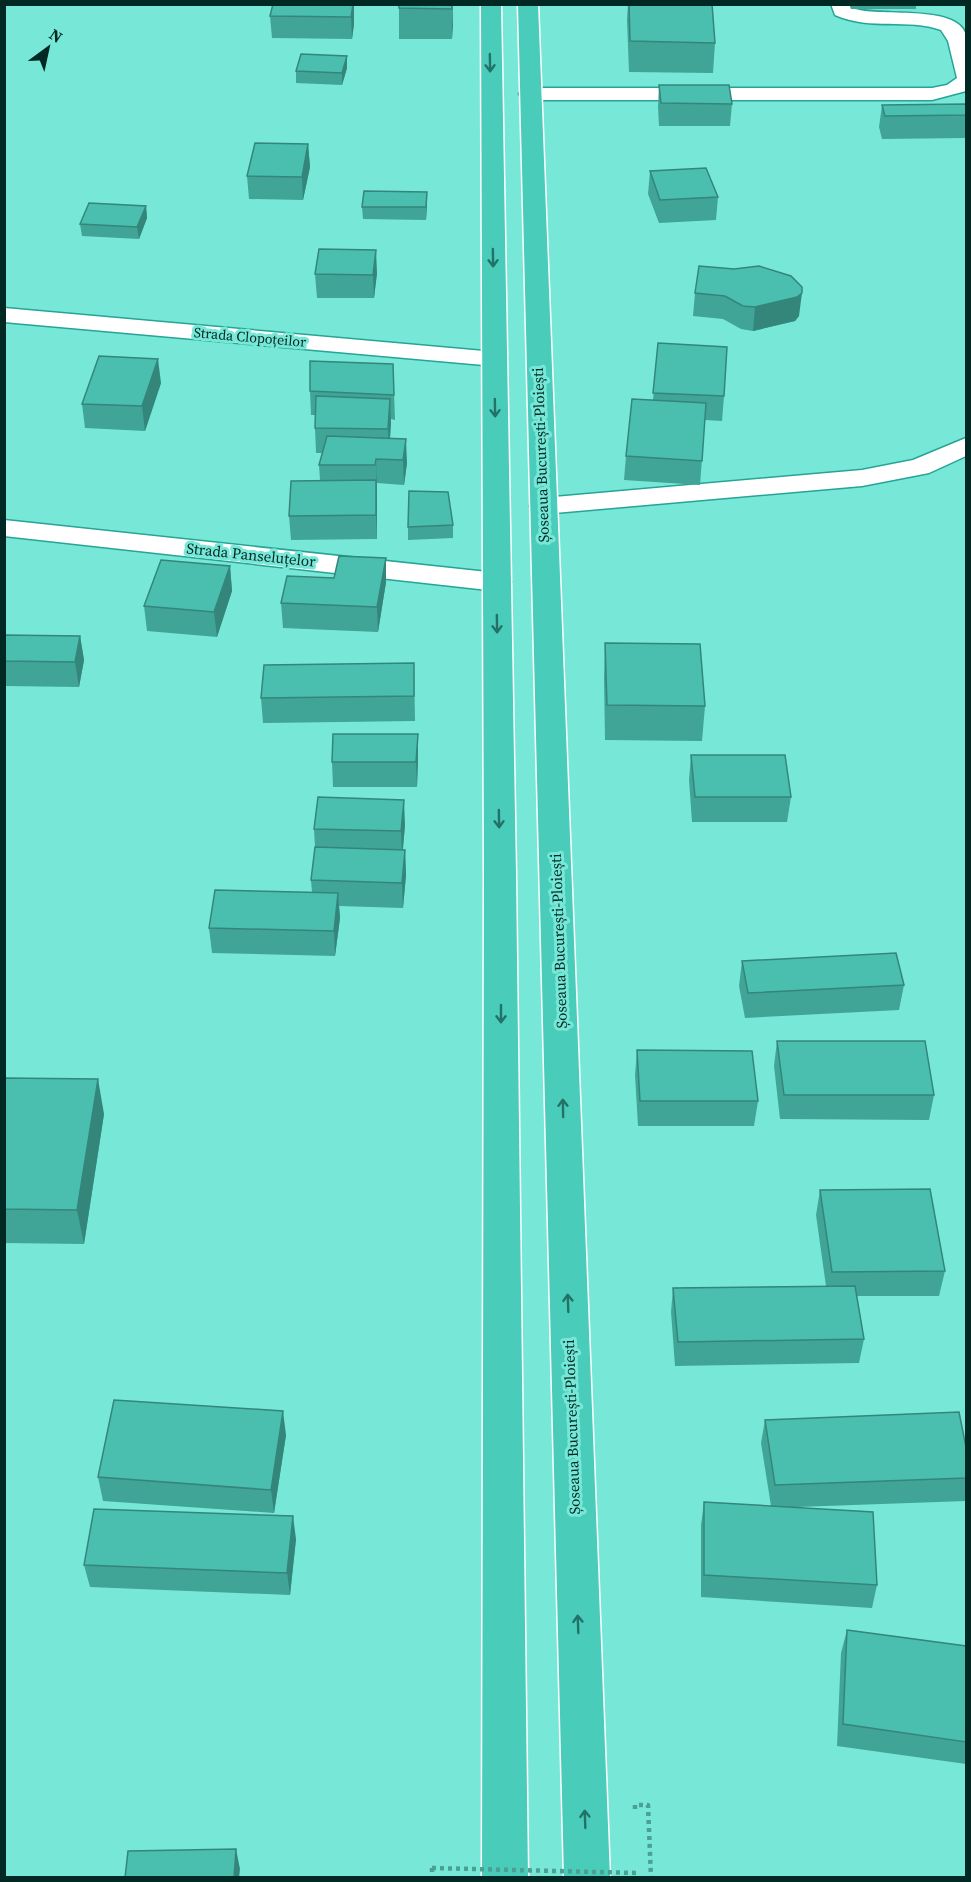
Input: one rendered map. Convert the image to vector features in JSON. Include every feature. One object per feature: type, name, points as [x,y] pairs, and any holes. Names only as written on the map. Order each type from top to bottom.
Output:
[{"type":"highway","points":[[491,4],[505,1878]]},
{"type":"highway","name":"Șoseaua București-Ploiești","points":[[528,4],[556,861],[573,1496],[588,1878]]},
{"type":"street","points":[[530,94],[932,94],[950,92],[961,87],[966,78],[954,31],[949,25],[937,21],[870,19],[853,16],[842,11],[841,4]]},
{"type":"street","name":"Strada Clopoțeilor","points":[[4,315],[495,359]]},
{"type":"street","points":[[543,506],[862,478],[920,467],[966,446]]},
{"type":"street","name":"Strada Panseluțelor","points":[[4,528],[497,582]]},
{"type":"path","points":[[636,1816],[635,1805],[648,1805],[651,1878]]},
{"type":"path","points":[[432,1878],[432,1868],[638,1872],[637,1861]]},
{"type":"building","points":[[273,4],[353,4],[351,17],[270,16]]},
{"type":"building","points":[[399,4],[452,4],[452,9],[399,8]]},
{"type":"building","points":[[629,4],[712,4],[715,43],[630,41]]},
{"type":"building","points":[[301,54],[347,56],[342,73],[296,71]]},
{"type":"building","points":[[659,85],[729,85],[732,104],[661,103]]},
{"type":"building","points":[[966,104],[966,115],[885,116],[882,105]]},
{"type":"building","points":[[255,143],[308,144],[302,177],[247,176]]},
{"type":"building","points":[[706,168],[718,197],[660,200],[650,171]]},
{"type":"building","points":[[364,191],[427,192],[426,207],[362,207]]},
{"type":"building","points":[[89,203],[146,206],[137,227],[80,224]]},
{"type":"building","points":[[319,249],[376,250],[373,275],[315,274]]},
{"type":"building","points":[[699,266],[734,269],[759,266],[791,276],[802,287],[802,293],[797,297],[755,307],[743,306],[725,296],[695,293]]},
{"type":"building","points":[[658,343],[727,347],[724,396],[653,393]]},
{"type":"building","points":[[99,356],[158,359],[142,406],[82,404]]},
{"type":"building","points":[[310,361],[393,364],[394,395],[310,391]]},
{"type":"building","points":[[316,396],[390,399],[388,429],[315,428]]},
{"type":"building","points":[[632,399],[706,403],[702,461],[626,456]]},
{"type":"building","points":[[327,436],[406,439],[403,460],[376,459],[375,465],[319,465]]},
{"type":"building","points":[[376,480],[376,515],[289,516],[291,481]]},
{"type":"building","points":[[409,491],[448,492],[453,525],[408,527]]},
{"type":"building","points":[[339,556],[386,558],[377,607],[281,603],[287,576],[334,578]]},
{"type":"building","points":[[161,560],[230,566],[214,612],[144,606]]},
{"type":"building","points":[[4,635],[80,636],[75,662],[4,661]]},
{"type":"building","points":[[605,643],[700,644],[705,706],[607,705]]},
{"type":"building","points":[[414,663],[414,696],[261,698],[264,665]]},
{"type":"building","points":[[333,734],[418,734],[416,762],[332,762]]},
{"type":"building","points":[[691,755],[785,755],[791,797],[695,797]]},
{"type":"building","points":[[318,797],[404,800],[401,831],[314,829]]},
{"type":"building","points":[[315,847],[405,850],[402,883],[311,880]]},
{"type":"building","points":[[215,890],[338,893],[334,931],[209,928]]},
{"type":"building","points":[[896,953],[904,985],[748,993],[742,961]]},
{"type":"building","points":[[777,1041],[925,1041],[934,1095],[784,1095]]},
{"type":"building","points":[[637,1050],[752,1051],[758,1101],[640,1101]]},
{"type":"building","points":[[4,1078],[98,1079],[77,1210],[4,1209]]},
{"type":"building","points":[[930,1189],[945,1271],[832,1272],[820,1190]]},
{"type":"building","points":[[855,1286],[864,1339],[678,1342],[673,1288]]},
{"type":"building","points":[[114,1400],[283,1411],[271,1490],[98,1477]]},
{"type":"building","points":[[959,1412],[966,1447],[966,1478],[775,1485],[765,1420]]},
{"type":"building","points":[[704,1502],[873,1512],[877,1585],[704,1575]]},
{"type":"building","points":[[94,1509],[293,1516],[287,1573],[84,1565]]},
{"type":"building","points":[[847,1630],[966,1646],[966,1742],[843,1724]]},
{"type":"building","points":[[236,1849],[234,1878],[125,1878],[128,1851]]}]
